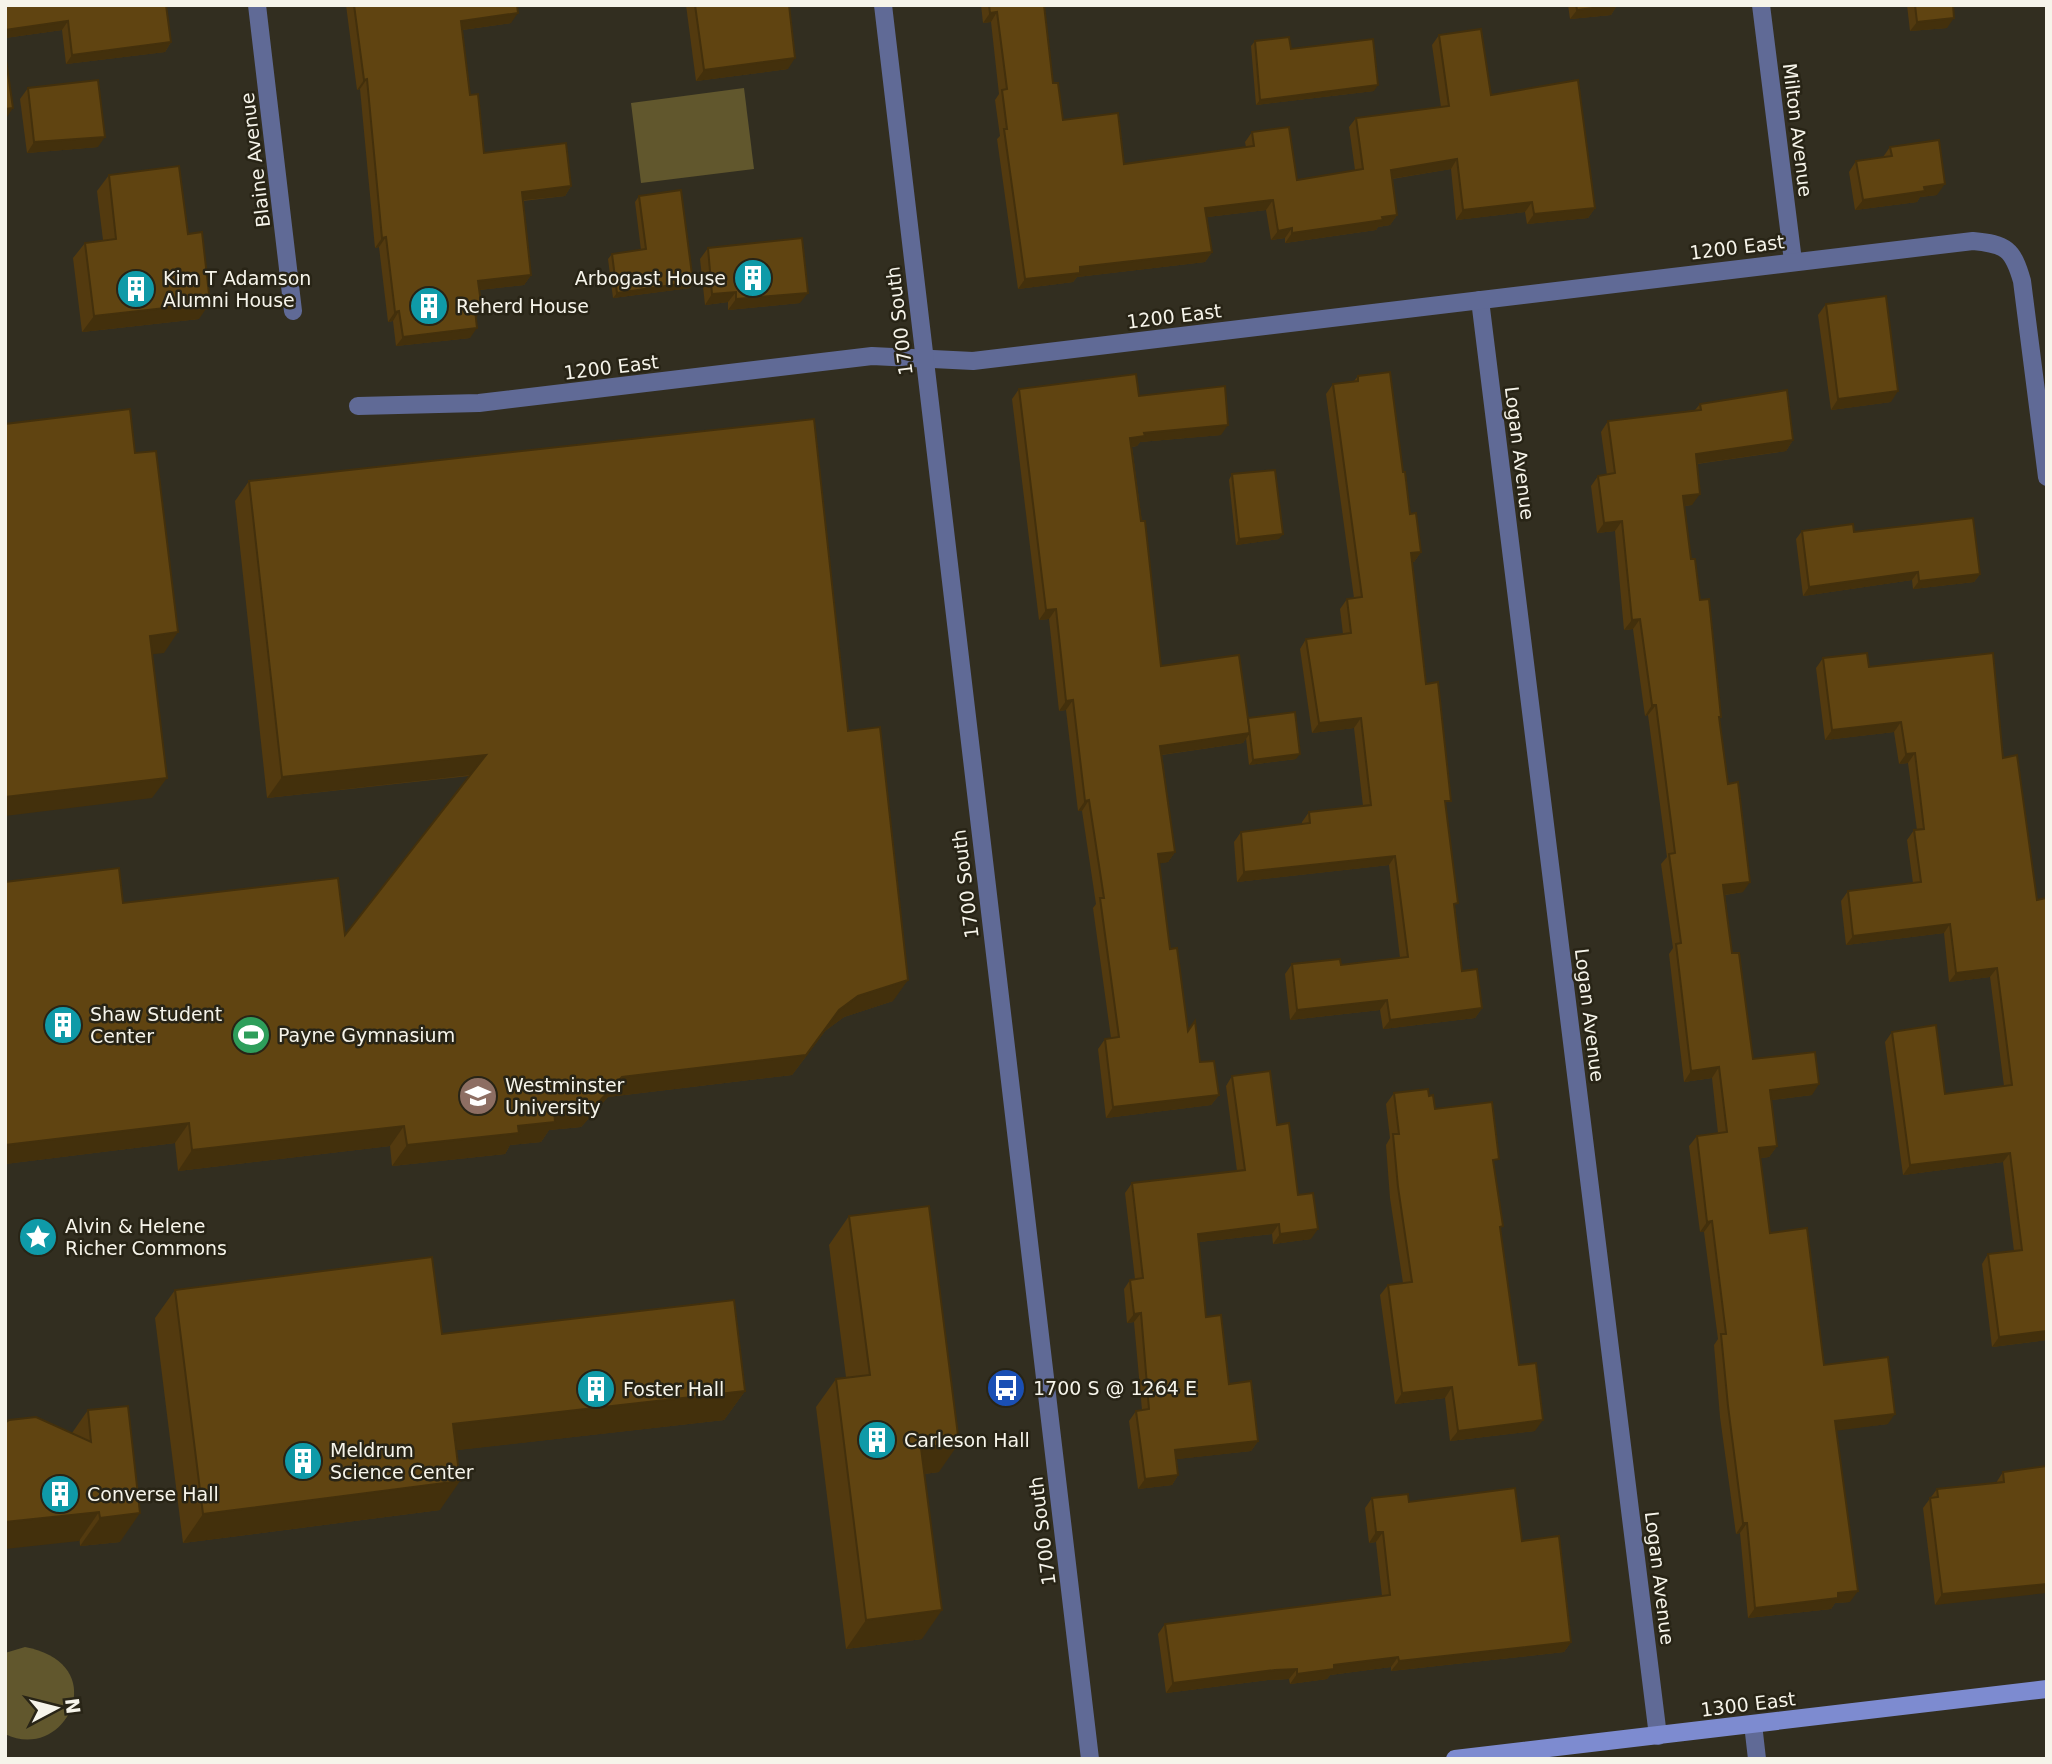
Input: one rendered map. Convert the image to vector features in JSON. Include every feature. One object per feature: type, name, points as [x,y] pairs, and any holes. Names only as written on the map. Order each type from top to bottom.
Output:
[{"type":"main road","name":"1300 East","points":[[1455,1759],[2047,1689]]},
{"type":"street","name":"Blaine Avenue","points":[[257,5],[293,311]]},
{"type":"street","name":"1700 South","points":[[883,5],[1090,1759]]},
{"type":"street","name":"Milton Avenue","points":[[1761,5],[1793,261]]},
{"type":"street","name":"1200 East","points":[[358,406],[479,403],[872,356],[972,361],[1973,241],[2007,248],[2017,264],[2022,281],[2047,477]]},
{"type":"street","name":"Logan Avenue","points":[[1480,300],[1658,1736]]},
{"type":"street","points":[[1753,1724],[1757,1759]]},
{"type":"shaded area","points":[[744,88],[754,169],[641,183],[631,103]]},
{"type":"shaded area","points":[[25,1647],[52,1657],[68,1672],[74,1690],[71,1708],[61,1724],[46,1735],[27,1740],[5,1734],[5,1653]]},
{"type":"building","points":[[5,5],[166,5],[171,42],[72,55],[68,21],[5,30]]},
{"type":"building","points":[[354,5],[517,5],[518,13],[461,21],[470,95],[478,94],[484,153],[566,143],[571,186],[522,192],[531,275],[478,281],[482,310],[475,310],[477,328],[403,337],[399,311],[395,312],[386,237],[382,238],[367,79],[364,80]]},
{"type":"building","points":[[695,5],[789,5],[795,58],[704,70]]},
{"type":"building","points":[[989,5],[1044,5],[1053,83],[1058,83],[1063,120],[1118,113],[1124,164],[1254,146],[1252,132],[1289,127],[1297,180],[1363,169],[1356,118],[1449,106],[1439,35],[1481,29],[1491,95],[1578,80],[1595,208],[1534,214],[1532,202],[1463,210],[1457,159],[1391,170],[1397,215],[1382,217],[1383,220],[1292,233],[1292,228],[1278,231],[1273,200],[1205,208],[1212,252],[1080,267],[1080,273],[1025,279],[1004,129],[1007,129],[1002,90],[1007,89],[997,12],[990,13]]},
{"type":"building","points":[[1576,5],[1616,5],[1577,10]]},
{"type":"building","points":[[1915,5],[1953,5],[1954,18],[1917,22]]},
{"type":"building","points":[[1289,37],[1291,49],[1373,39],[1378,85],[1260,100],[1255,41]]},
{"type":"building","points":[[5,53],[13,108],[5,109]]},
{"type":"building","points":[[98,80],[105,137],[34,142],[28,88]]},
{"type":"building","points":[[1939,140],[1945,184],[1924,187],[1925,191],[1863,200],[1856,161],[1892,156],[1890,147]]},
{"type":"building","name":"Kim T Adamson Alumni House","points":[[179,166],[188,234],[202,232],[210,303],[94,316],[85,243],[116,239],[109,175]]},
{"type":"building","points":[[681,190],[693,282],[617,293],[612,254],[646,249],[639,196]]},
{"type":"building","name":"Arbogast House","points":[[802,238],[808,293],[736,299],[736,292],[712,294],[708,248]]},
{"type":"building","points":[[1886,296],[1898,391],[1838,399],[1826,304]]},
{"type":"building","points":[[1390,372],[1410,514],[1416,513],[1421,552],[1411,553],[1426,684],[1438,682],[1451,801],[1445,801],[1458,903],[1454,904],[1462,971],[1477,969],[1482,1008],[1390,1020],[1387,1000],[1297,1010],[1292,964],[1340,959],[1341,965],[1408,957],[1395,856],[1244,872],[1241,832],[1310,823],[1309,812],[1371,805],[1361,718],[1319,723],[1306,639],[1351,633],[1347,599],[1362,597],[1333,384],[1358,381],[1358,376]]},
{"type":"building","points":[[1136,374],[1139,396],[1225,386],[1228,425],[1144,433],[1145,436],[1130,438],[1141,521],[1145,521],[1161,666],[1239,655],[1250,733],[1160,746],[1175,852],[1158,854],[1170,949],[1177,948],[1188,1031],[1195,1021],[1200,1062],[1214,1061],[1219,1095],[1113,1107],[1105,1039],[1119,1037],[1100,898],[1104,898],[1089,800],[1085,801],[1073,700],[1066,701],[1056,609],[1046,610],[1019,389]]},
{"type":"building","points":[[1787,390],[1793,440],[1696,454],[1700,494],[1683,496],[1691,559],[1695,559],[1700,600],[1709,599],[1719,717],[1728,784],[1738,782],[1750,882],[1723,885],[1732,953],[1739,953],[1753,1059],[1815,1052],[1819,1084],[1770,1090],[1777,1146],[1759,1148],[1770,1233],[1807,1228],[1824,1365],[1888,1357],[1895,1414],[1835,1421],[1858,1591],[1838,1593],[1838,1598],[1755,1608],[1747,1523],[1743,1523],[1728,1406],[1721,1334],[1726,1334],[1712,1221],[1707,1222],[1697,1136],[1727,1132],[1719,1067],[1691,1071],[1676,944],[1681,943],[1669,854],[1675,853],[1656,705],[1652,705],[1640,619],[1632,620],[1622,521],[1604,523],[1598,476],[1615,473],[1608,421],[1701,410],[1700,404]]},
{"type":"building","points":[[130,409],[135,453],[156,451],[178,632],[150,636],[167,778],[5,797],[5,424]]},
{"type":"building","points":[[814,419],[848,731],[880,727],[908,980],[858,996],[839,1010],[806,1055],[622,1077],[595,1106],[554,1110],[555,1122],[518,1126],[519,1133],[407,1145],[404,1126],[192,1150],[189,1123],[5,1145],[5,882],[119,868],[123,903],[338,878],[345,935],[486,755],[282,777],[249,481]]},
{"type":"building","points":[[1275,470],[1283,534],[1239,539],[1232,474]]},
{"type":"building","points":[[1973,518],[1980,574],[1919,581],[1918,572],[1809,587],[1802,531],[1853,524],[1854,532]]},
{"type":"building","points":[[1867,653],[1869,667],[1993,653],[2003,758],[2017,755],[2037,900],[2046,898],[2047,903],[2047,1331],[1999,1337],[1988,1254],[2022,1250],[2010,1153],[1910,1165],[1892,1032],[1936,1025],[1945,1094],[2012,1085],[1997,968],[1956,973],[1950,924],[1853,936],[1848,891],[1921,882],[1914,830],[1924,829],[1915,753],[1906,754],[1901,722],[1832,730],[1823,658]]},
{"type":"building","points":[[1295,712],[1300,754],[1253,760],[1248,718]]},
{"type":"building","points":[[1270,1071],[1277,1125],[1289,1123],[1298,1195],[1313,1193],[1318,1229],[1280,1234],[1279,1224],[1198,1234],[1206,1317],[1221,1315],[1229,1384],[1251,1381],[1258,1441],[1175,1450],[1178,1475],[1145,1479],[1136,1411],[1149,1409],[1141,1313],[1134,1314],[1130,1280],[1143,1278],[1132,1183],[1245,1170],[1232,1076]]},
{"type":"building","points":[[1428,1089],[1429,1096],[1433,1095],[1435,1109],[1492,1102],[1499,1159],[1493,1160],[1519,1365],[1536,1363],[1543,1420],[1458,1431],[1452,1387],[1402,1393],[1388,1285],[1412,1282],[1398,1187],[1393,1134],[1399,1134],[1394,1093]]},
{"type":"building","name":"Carleson Hall","points":[[929,1206],[959,1443],[921,1448],[942,1610],[866,1620],[836,1379],[870,1375],[849,1216]]},
{"type":"building","points":[[432,1257],[442,1334],[734,1300],[745,1391],[453,1424],[460,1481],[203,1514],[175,1290]]},
{"type":"building","name":"Converse Hall","points":[[128,1406],[140,1513],[100,1518],[99,1512],[5,1522],[5,1423],[9,1420],[36,1417],[91,1442],[88,1410]]},
{"type":"building","points":[[2047,1466],[2047,1584],[1942,1594],[1930,1498],[1938,1497],[1937,1489],[2004,1482],[2003,1472]]},
{"type":"building","points":[[1515,1488],[1522,1541],[1559,1536],[1571,1642],[1399,1661],[1398,1657],[1334,1665],[1334,1669],[1297,1674],[1297,1669],[1275,1670],[1173,1683],[1165,1624],[1390,1595],[1383,1532],[1376,1532],[1372,1498],[1408,1494],[1409,1502]]},
{"type":"place","name":"Arbogast House","points":[[753,278]]},
{"type":"place","name":"Kim T Adamson Alumni House","points":[[136,289]]},
{"type":"place","name":"Reherd House","points":[[429,306]]},
{"type":"place","name":"Shaw Student Center","points":[[63,1025]]},
{"type":"place","name":"Payne Gymnasium","points":[[251,1035]]},
{"type":"place","name":"Westminster University","points":[[478,1096]]},
{"type":"place","name":"Alvin & Helene Richer Commons","points":[[38,1237]]},
{"type":"place","name":"1700 S @ 1264 E","points":[[1006,1388]]},
{"type":"place","name":"Foster Hall","points":[[596,1389]]},
{"type":"place","name":"Carleson Hall","points":[[877,1440]]},
{"type":"place","name":"Meldrum Science Center","points":[[303,1461]]},
{"type":"place","name":"Converse Hall","points":[[60,1494]]}]
